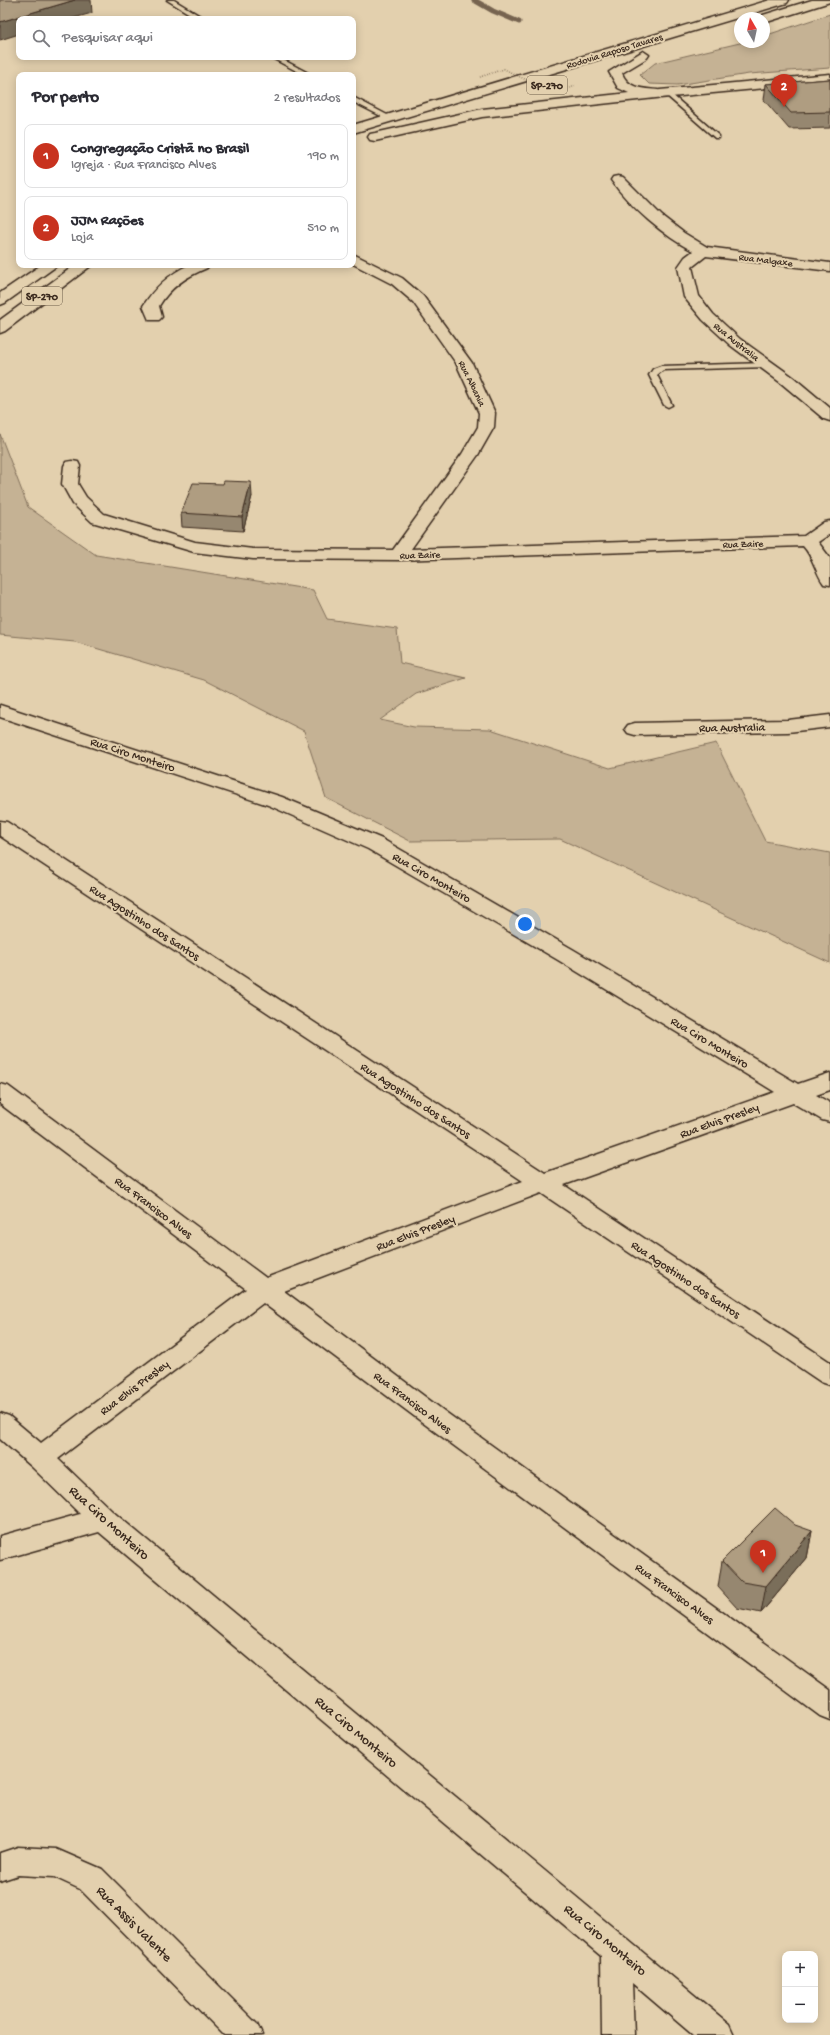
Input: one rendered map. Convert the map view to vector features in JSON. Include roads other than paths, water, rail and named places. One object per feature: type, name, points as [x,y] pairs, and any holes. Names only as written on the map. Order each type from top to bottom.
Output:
[{"type":"main road","points":[[725,18],[760,0]]},
{"type":"main road","name":"Rodovia Raposo Tavares","points":[[356,128],[783,0]]},
{"type":"main road","points":[[770,16],[825,0]]},
{"type":"main road","name":"Rodovia Raposo Tavares","points":[[599,69],[734,28]]},
{"type":"main road","points":[[643,55],[615,72],[617,79],[625,88],[664,94]]},
{"type":"main road","points":[[375,137],[482,113],[664,94],[826,80]]},
{"type":"main road","points":[[360,142],[506,98]]},
{"type":"main road","points":[[618,180],[642,206],[667,228],[687,243],[703,251]]},
{"type":"main road","name":"Rua Malgaxe","points":[[703,251],[830,267]]},
{"type":"main road","name":"Rua Australia","points":[[703,251],[690,260],[685,267],[692,297],[708,317],[735,342],[767,365],[830,416]]},
{"type":"main road","name":"Rua Albania","points":[[356,260],[398,281],[418,300],[464,364],[487,413],[486,427],[470,455],[398,555]]},
{"type":"main road","name":"SP-270","points":[[0,300],[47,268]]},
{"type":"main road","name":"SP-270","points":[[0,328],[81,268]]},
{"type":"main road","points":[[154,317],[151,306],[156,296],[178,276],[195,268]]},
{"type":"main road","name":"Rua Zaire","points":[[72,466],[70,484],[79,500],[98,518],[156,537],[194,547],[253,554],[398,555],[808,541]]},
{"type":"main road","points":[[830,526],[808,541],[818,553],[830,580]]},
{"type":"main road","name":"Rua Ciro Monteiro","points":[[0,711],[100,742],[275,800],[375,844],[566,955],[830,1114]]},
{"type":"main road","name":"Rua Australia","points":[[635,729],[788,726],[830,721]]},
{"type":"main road","name":"Rua Agostinho dos Santos","points":[[0,828],[543,1183],[830,1375]]},
{"type":"main road","name":"Rua Elvis Presley","points":[[40,1458],[264,1289],[543,1183],[830,1081]]},
{"type":"main road","name":"Rua Francisco Alves","points":[[0,1092],[435,1418],[830,1707]]},
{"type":"main road","name":"Rua Ciro Monteiro","points":[[0,1424],[40,1458],[103,1519],[718,2035]]},
{"type":"main road","points":[[0,1548],[103,1519]]},
{"type":"main road","name":"Rua Assis Valente","points":[[0,1867],[18,1861],[56,1863],[91,1879],[246,2035]]},
{"type":"main road","points":[[616,1948],[618,2035]]},
{"type":"lane","points":[[170,0],[197,16]]},
{"type":"lane","points":[[279,60],[303,72]]},
{"type":"lane","points":[[664,94],[717,137]]},
{"type":"lane","points":[[356,101],[389,118]]},
{"type":"lane","points":[[668,404],[653,375],[661,368],[767,365]]},
{"type":"waterway","points":[[474,0],[493,11],[519,22]]},
{"type":"place","name":"JJM Rações","points":[[784,107]]},
{"type":"place","name":"Congregação Cristã no Brasil","points":[[763,1573]]}]
